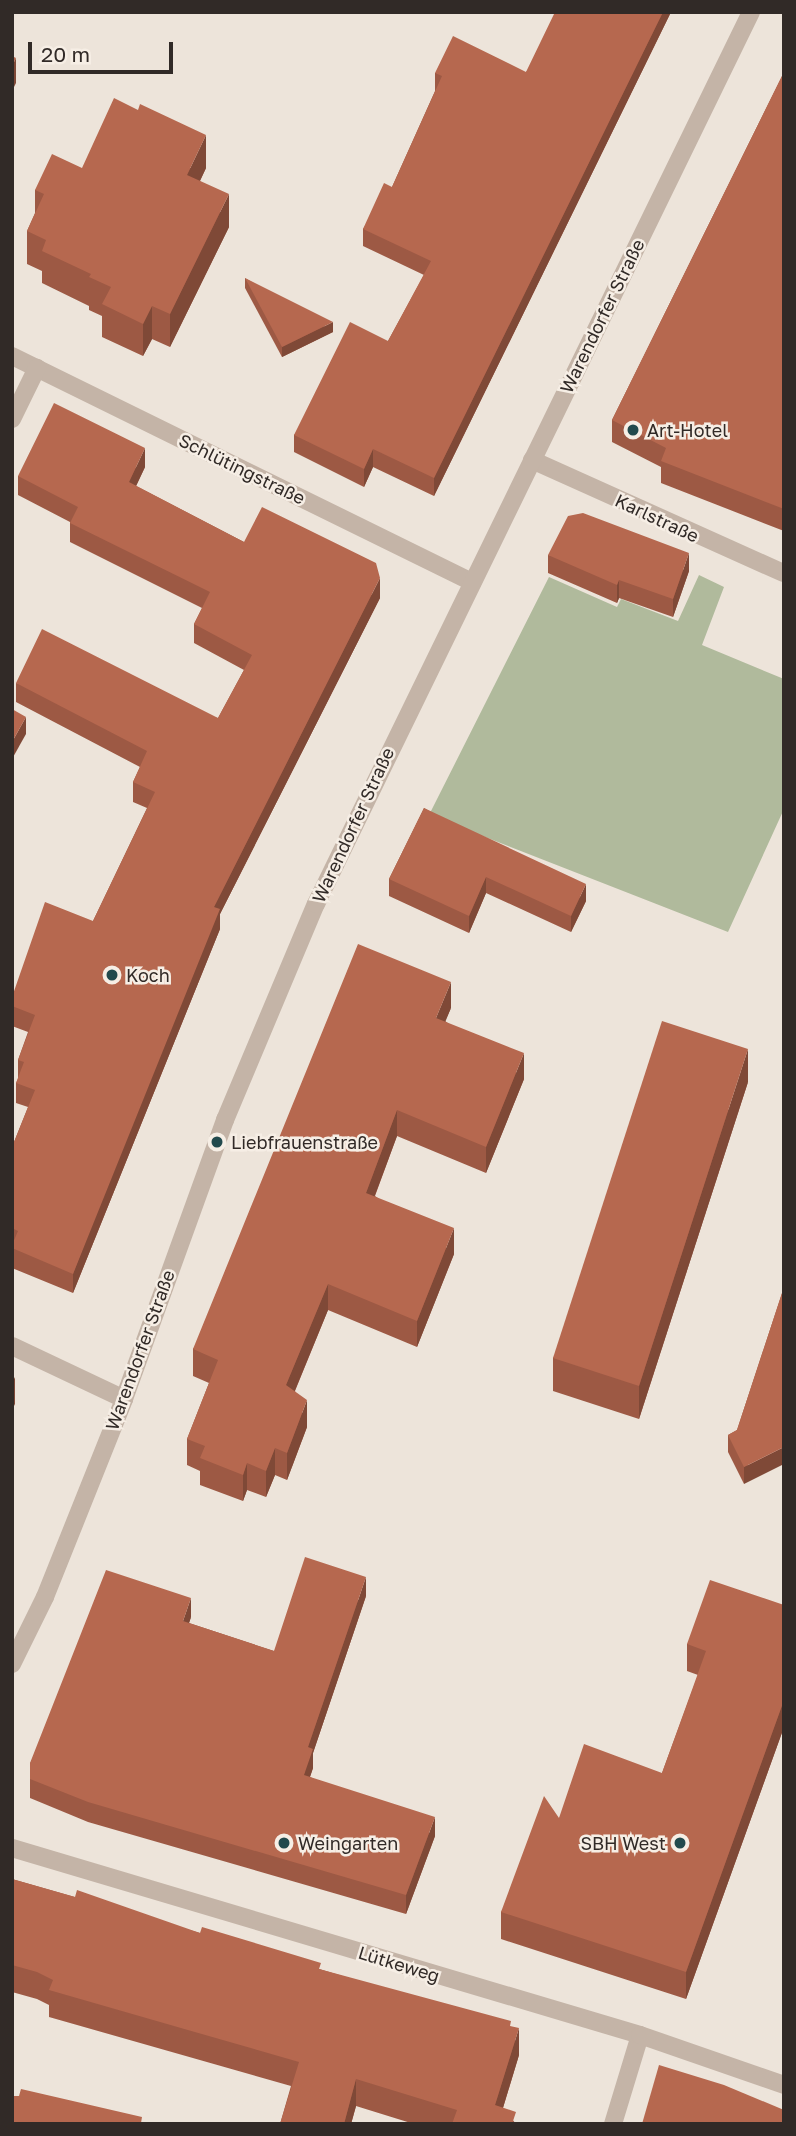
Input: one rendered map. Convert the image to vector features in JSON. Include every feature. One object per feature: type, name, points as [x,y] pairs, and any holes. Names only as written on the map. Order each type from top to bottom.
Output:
[{"type":"street","name":"Warendorfer Straße","points":[[12,1664],[45,1597],[124,1399],[255,1046],[368,791],[751,12]]},
{"type":"street","name":"Schlütingstraße","points":[[12,356],[472,582]]},
{"type":"street","points":[[12,419],[37,368]]},
{"type":"street","name":"Karlstraße","points":[[532,460],[784,572]]},
{"type":"street","points":[[12,1346],[124,1399]]},
{"type":"street","name":"Lütkeweg","points":[[12,1848],[639,2035],[784,2085]]},
{"type":"street","points":[[613,2124],[639,2035]]},
{"type":"green space","points":[[699,575],[724,587],[702,645],[784,679],[784,809],[728,932],[429,815],[549,577],[617,607],[621,599],[678,621]]},
{"type":"building","points":[[555,12],[663,12],[434,478],[373,449],[364,469],[294,435],[350,322],[388,341],[431,261],[363,229],[384,183],[392,187],[442,76],[435,73],[453,36],[526,72]]},
{"type":"building","points":[[784,72],[784,509],[661,461],[666,448],[612,420]]},
{"type":"building","points":[[114,98],[138,110],[140,104],[206,135],[187,175],[229,194],[170,314],[152,306],[143,324],[102,304],[111,287],[89,277],[91,274],[42,251],[46,240],[27,231],[44,194],[35,190],[52,154],[82,168]]},
{"type":"building","points":[[245,278],[333,322],[282,347]]},
{"type":"building","points":[[54,403],[145,448],[129,482],[244,542],[262,507],[376,563],[380,578],[214,907],[220,909],[73,1274],[12,1248],[18,1231],[12,1228],[12,1147],[35,1090],[16,1083],[24,1062],[18,1060],[35,1015],[12,1006],[12,997],[45,902],[93,921],[155,792],[133,782],[147,751],[16,683],[42,629],[218,718],[252,655],[194,624],[210,592],[70,523],[78,507],[18,476]]},
{"type":"building","points":[[583,513],[689,553],[673,599],[619,580],[617,585],[548,555],[568,516]]},
{"type":"building","points":[[12,709],[26,717],[12,742]]},
{"type":"building","points":[[424,808],[586,884],[571,916],[486,877],[469,916],[389,879]]},
{"type":"building","points":[[358,944],[451,982],[436,1018],[524,1053],[486,1147],[397,1110],[366,1193],[454,1228],[417,1321],[328,1284],[286,1385],[307,1400],[287,1453],[275,1448],[266,1471],[247,1463],[243,1475],[200,1458],[205,1446],[187,1439],[218,1360],[193,1349]]},
{"type":"building","points":[[662,1021],[748,1049],[639,1386],[553,1358]]},
{"type":"building","points":[[784,1287],[784,1447],[744,1467],[728,1435],[737,1430]]},
{"type":"building","points":[[305,1557],[366,1577],[308,1747],[313,1749],[304,1775],[435,1817],[406,1895],[88,1802],[30,1779],[30,1763],[106,1570],[191,1598],[183,1621],[274,1651]]},
{"type":"building","name":"SBH West","points":[[710,1580],[784,1605],[784,1700],[686,1972],[501,1912],[544,1796],[559,1818],[584,1744],[662,1773],[706,1651],[687,1644]]},
{"type":"building","points":[[12,1879],[75,1897],[77,1890],[200,1933],[202,1927],[321,1963],[319,1969],[511,2021],[510,2026],[519,2028],[495,2105],[516,2112],[512,2124],[452,2124],[457,2110],[356,2079],[344,2124],[280,2124],[299,2062],[49,1990],[53,1980],[12,1965]]},
{"type":"building","points":[[659,2065],[724,2085],[784,2110],[784,2124],[642,2124]]},
{"type":"building","points":[[21,2089],[142,2117],[141,2123],[145,2124],[12,2124],[12,2096],[19,2096]]},
{"type":"place","name":"Art-Hotel","points":[[633,430]]},
{"type":"place","name":"Koch","points":[[112,975]]},
{"type":"place","name":"Liebfrauenstraße","points":[[217,1142]]},
{"type":"place","name":"Weingarten","points":[[284,1843]]},
{"type":"place","name":"SBH West","points":[[680,1843]]}]
